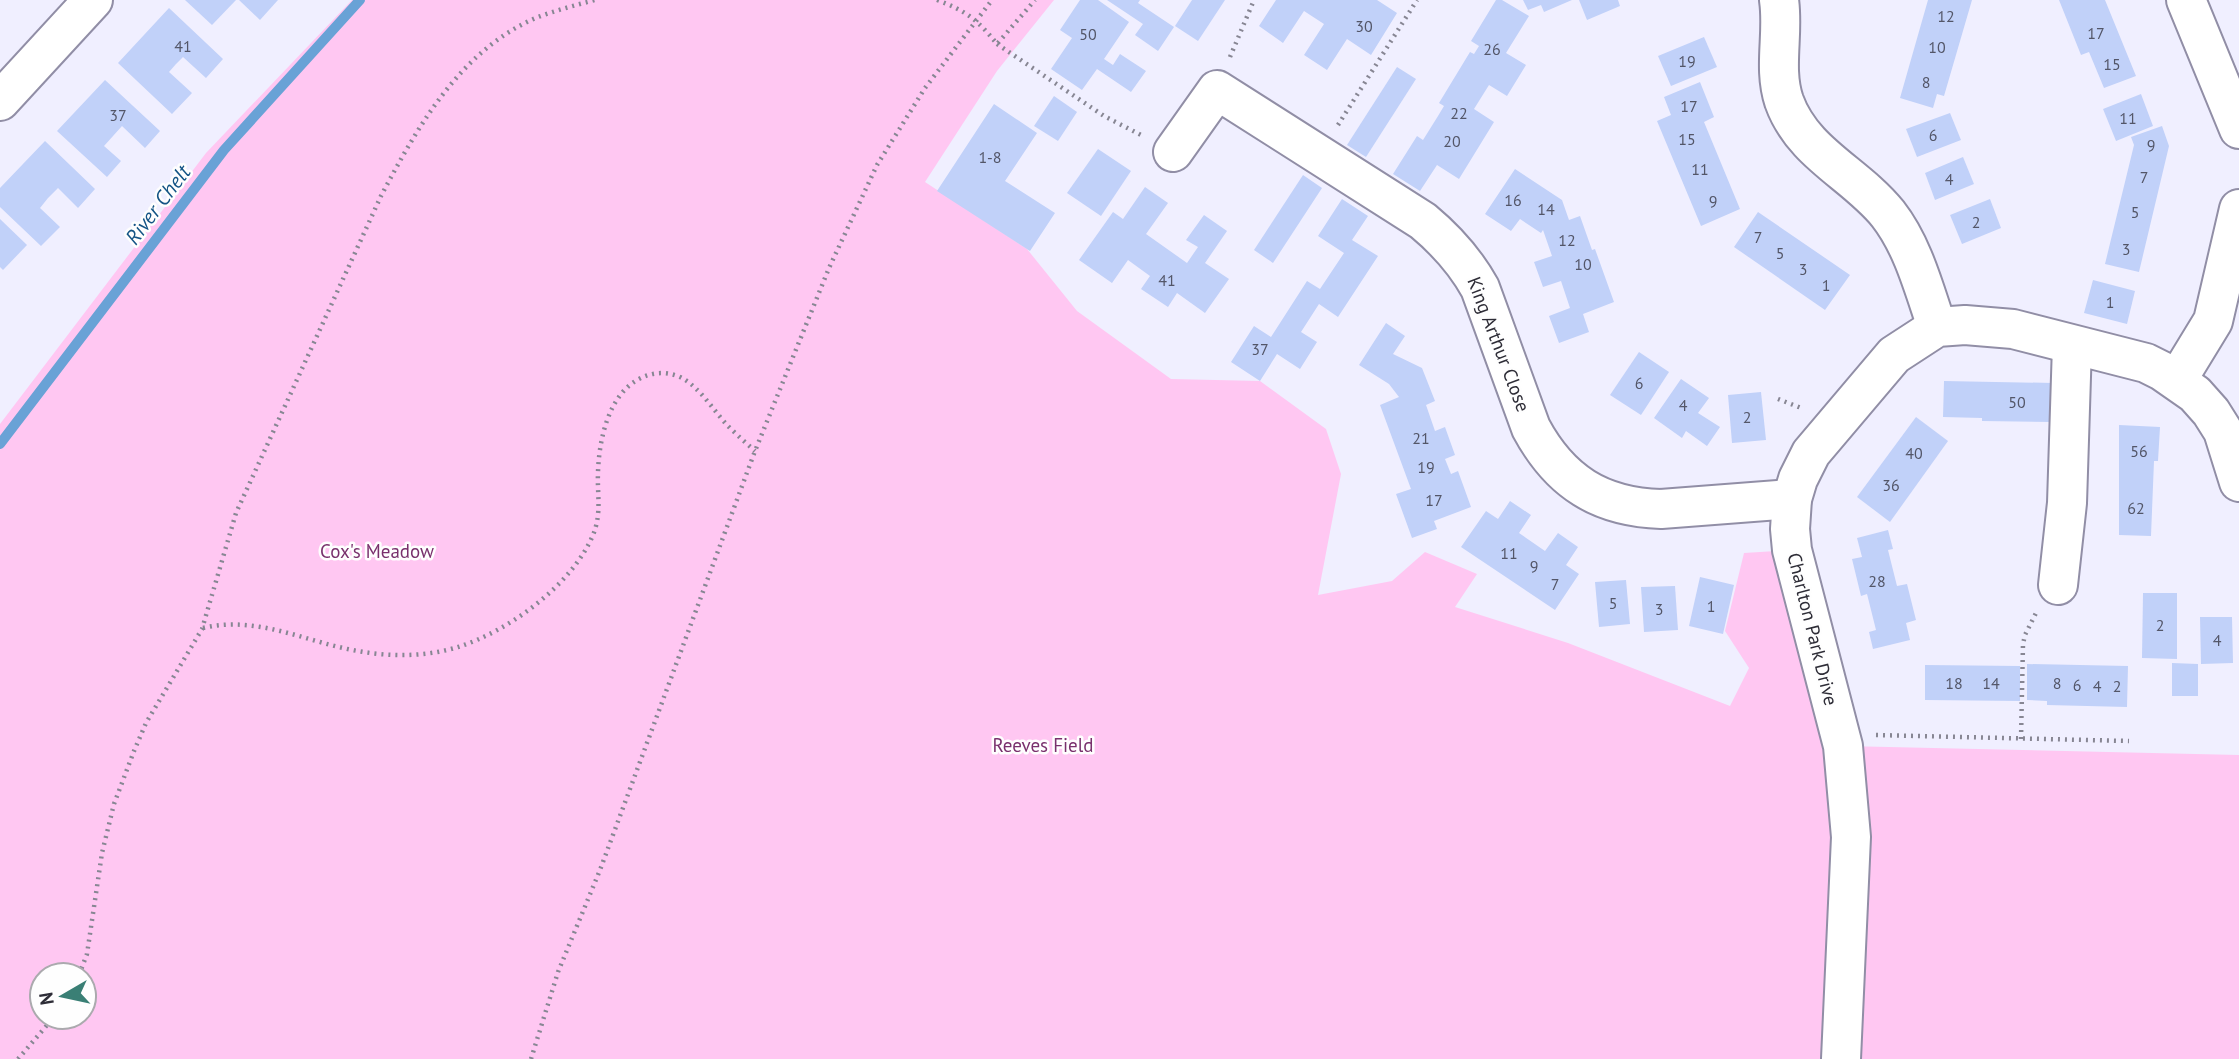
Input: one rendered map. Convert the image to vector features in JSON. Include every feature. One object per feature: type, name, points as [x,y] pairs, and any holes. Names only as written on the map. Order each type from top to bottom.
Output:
[{"type":"street","points":[[1779,0],[1779,80],[1792,119],[1812,147],[1870,196],[1900,231],[1937,327],[1993,326],[2146,363],[2177,380],[2195,394],[2211,412],[2223,432],[2238,479]]},
{"type":"street","points":[[2186,0],[2239,129]]},
{"type":"street","points":[[0,101],[80,5]]},
{"type":"street","points":[[1173,152],[1217,90]]},
{"type":"street","name":"King Arthur Close","points":[[1217,90],[1423,221],[1457,253],[1480,288],[1536,437],[1553,463],[1584,489],[1612,502],[1661,509],[1793,499]]},
{"type":"street","points":[[2177,380],[2213,321],[2239,209]]},
{"type":"street","name":"Charlton Park Drive","points":[[1841,1059],[1851,837],[1843,746],[1792,550],[1790,529],[1793,499],[1798,479],[1811,453],[1894,355],[1937,327]]},
{"type":"street","points":[[2058,584],[2067,503],[2072,345]]},
{"type":"path","points":[[84,961],[102,853],[114,804],[146,723],[202,629],[236,513],[381,196],[407,147],[458,75],[482,51],[536,18],[595,0]]},
{"type":"path","points":[[937,0],[963,10],[978,20],[997,44],[1104,116],[1173,152]]},
{"type":"path","points":[[531,1059],[558,972],[605,857],[755,451],[829,268],[877,165],[925,88],[992,0]]},
{"type":"path","points":[[997,44],[1035,0]]},
{"type":"path","points":[[1217,90],[1254,0]]},
{"type":"path","points":[[1318,155],[1417,0]]},
{"type":"path","points":[[202,629],[223,623],[278,629],[358,651],[412,655],[458,647],[486,635],[510,621],[559,584],[579,561],[598,521],[598,464],[606,423],[623,393],[633,382],[645,376],[662,373],[682,379],[755,451]]},
{"type":"path","points":[[2021,739],[2025,635],[2035,613],[2058,584]]},
{"type":"path","points":[[1840,734],[2129,741]]},
{"type":"path","points":[[18,1059],[42,1031]]},
{"type":"green space","points":[[352,0],[1054,0],[997,71],[925,182],[1027,249],[1077,311],[1171,379],[1260,381],[1326,429],[1341,474],[1318,595],[1392,581],[1425,552],[1477,574],[1455,607],[1568,643],[1730,706],[1749,668],[1725,631],[1744,553],[1792,550],[1844,746],[2239,755],[2239,1059],[0,1059],[0,424],[206,153]]},
{"type":"building","points":[[185,0],[236,0],[212,25]]},
{"type":"building","points":[[239,0],[278,0],[260,20]]},
{"type":"building","points":[[1080,0],[1098,0],[1129,22],[1104,59],[1113,65],[1120,54],[1146,71],[1131,92],[1097,69],[1082,90],[1051,69],[1072,38],[1060,30]]},
{"type":"building","points":[[1107,0],[1140,0],[1138,3],[1174,27],[1158,51],[1135,35],[1143,24]]},
{"type":"building","points":[[1192,0],[1225,0],[1198,41],[1175,26]]},
{"type":"building","points":[[1276,0],[1377,0],[1397,13],[1371,55],[1347,39],[1327,70],[1304,55],[1324,24],[1304,11],[1283,43],[1259,26]]},
{"type":"building","points":[[1496,0],[1502,0],[1529,16],[1506,53],[1526,65],[1507,96],[1489,85],[1474,109],[1494,122],[1459,179],[1437,165],[1420,191],[1393,174],[1417,136],[1423,140],[1444,106],[1439,103],[1470,52],[1474,54],[1479,46],[1471,41]]},
{"type":"building","points":[[1523,0],[1572,0],[1544,12],[1541,5],[1528,10]]},
{"type":"building","points":[[1579,0],[1618,0],[1620,6],[1587,20]]},
{"type":"building","points":[[1928,0],[1972,0],[1944,96],[1937,94],[1933,108],[1900,98]]},
{"type":"building","points":[[2059,0],[2105,0],[2136,76],[2104,88],[2089,52],[2081,55]]},
{"type":"building","points":[[169,8],[223,59],[206,78],[183,57],[176,64],[169,72],[192,93],[172,114],[118,63]]},
{"type":"building","points":[[1704,37],[1717,67],[1671,86],[1658,56]]},
{"type":"building","points":[[1397,67],[1416,79],[1366,157],[1347,145]]},
{"type":"building","points":[[105,80],[160,131],[145,148],[122,126],[104,146],[121,161],[107,177],[57,131]]},
{"type":"building","points":[[1700,82],[1714,117],[1704,122],[1740,209],[1701,226],[1657,121],[1671,115],[1664,97]]},
{"type":"building","points":[[2141,94],[2153,126],[2116,141],[2103,109]]},
{"type":"building","points":[[1054,96],[1077,112],[1058,141],[1034,126]]},
{"type":"building","points":[[994,104],[1037,133],[1005,181],[1055,213],[1030,251],[937,191]]},
{"type":"building","points":[[1950,113],[1961,140],[1917,157],[1906,129]]},
{"type":"building","points":[[2162,126],[2169,146],[2139,272],[2105,264],[2134,145],[2131,137]]},
{"type":"building","points":[[45,141],[95,189],[78,208],[58,188],[48,198],[40,208],[60,227],[41,246],[0,207],[0,188]]},
{"type":"building","points":[[1098,149],[1131,171],[1101,216],[1067,193]]},
{"type":"building","points":[[1963,157],[1974,184],[1935,200],[1925,173]]},
{"type":"building","points":[[1515,169],[1562,200],[1569,220],[1580,216],[1614,302],[1583,314],[1589,332],[1559,343],[1549,316],[1570,308],[1561,281],[1543,287],[1534,262],[1552,256],[1543,230],[1541,233],[1520,219],[1511,231],[1485,214]]},
{"type":"building","points":[[1303,175],[1322,188],[1273,263],[1254,250]]},
{"type":"building","points":[[1145,187],[1168,203],[1146,234],[1187,263],[1198,247],[1186,240],[1204,215],[1227,231],[1205,263],[1229,279],[1205,313],[1177,293],[1168,307],[1141,289],[1150,276],[1128,260],[1112,283],[1079,260],[1113,212],[1123,219]]},
{"type":"building","points":[[1342,199],[1368,216],[1352,240],[1378,256],[1338,317],[1319,304],[1301,332],[1317,342],[1300,369],[1277,354],[1260,381],[1231,362],[1254,326],[1271,337],[1307,281],[1320,289],[1344,253],[1318,236]]},
{"type":"building","points":[[1990,199],[2001,228],[1962,244],[1950,215]]},
{"type":"building","points":[[1758,212],[1850,275],[1825,310],[1734,247]]},
{"type":"building","points":[[0,219],[27,245],[3,270],[0,267]]},
{"type":"building","points":[[2093,280],[2135,291],[2127,324],[2084,313]]},
{"type":"building","points":[[1386,323],[1405,336],[1393,354],[1422,368],[1435,401],[1426,405],[1435,431],[1445,427],[1455,455],[1445,459],[1451,474],[1458,471],[1471,507],[1434,521],[1437,529],[1412,538],[1396,494],[1411,489],[1380,405],[1399,397],[1389,384],[1359,365]]},
{"type":"building","points":[[1639,352],[1669,372],[1641,415],[1610,395]]},
{"type":"building","points":[[1681,379],[1709,398],[1698,413],[1720,427],[1707,446],[1686,431],[1682,438],[1654,418]]},
{"type":"building","points":[[1944,381],[2053,383],[2052,422],[1982,421],[1982,418],[1943,417]]},
{"type":"building","points":[[1761,392],[1766,440],[1732,443],[1728,395]]},
{"type":"building","points":[[1916,417],[1948,441],[1890,522],[1857,497]]},
{"type":"building","points":[[2119,425],[2160,427],[2158,461],[2154,461],[2151,536],[2119,535]]},
{"type":"building","points":[[1510,501],[1531,515],[1519,533],[1545,551],[1558,533],[1578,547],[1566,565],[1579,574],[1555,610],[1461,547],[1486,511],[1498,519]]},
{"type":"building","points":[[1888,530],[1893,549],[1888,550],[1897,586],[1907,584],[1916,620],[1906,623],[1910,640],[1873,649],[1869,632],[1876,630],[1867,594],[1861,596],[1852,559],[1862,557],[1857,538]]},
{"type":"building","points":[[1700,577],[1734,585],[1723,634],[1689,626]]},
{"type":"building","points":[[1626,580],[1630,624],[1599,627],[1595,582]]},
{"type":"building","points":[[1675,586],[1678,630],[1644,632],[1641,587]]},
{"type":"building","points":[[2143,593],[2177,593],[2177,659],[2142,658]]},
{"type":"building","points":[[2200,617],[2232,617],[2233,663],[2201,664]]},
{"type":"building","points":[[2172,663],[2198,664],[2198,696],[2172,696]]},
{"type":"building","points":[[2027,664],[2128,666],[2127,707],[2047,705],[2047,701],[2027,700]]},
{"type":"building","points":[[1925,665],[2020,666],[2020,701],[1925,700]]},
{"type":"waterway","name":"River Chelt","points":[[0,444],[224,150],[360,0]]},
{"type":"park label","name":"Cox's Meadow","points":[[377,551]]},
{"type":"park label","name":"Reeves Field","points":[[1043,745]]}]
